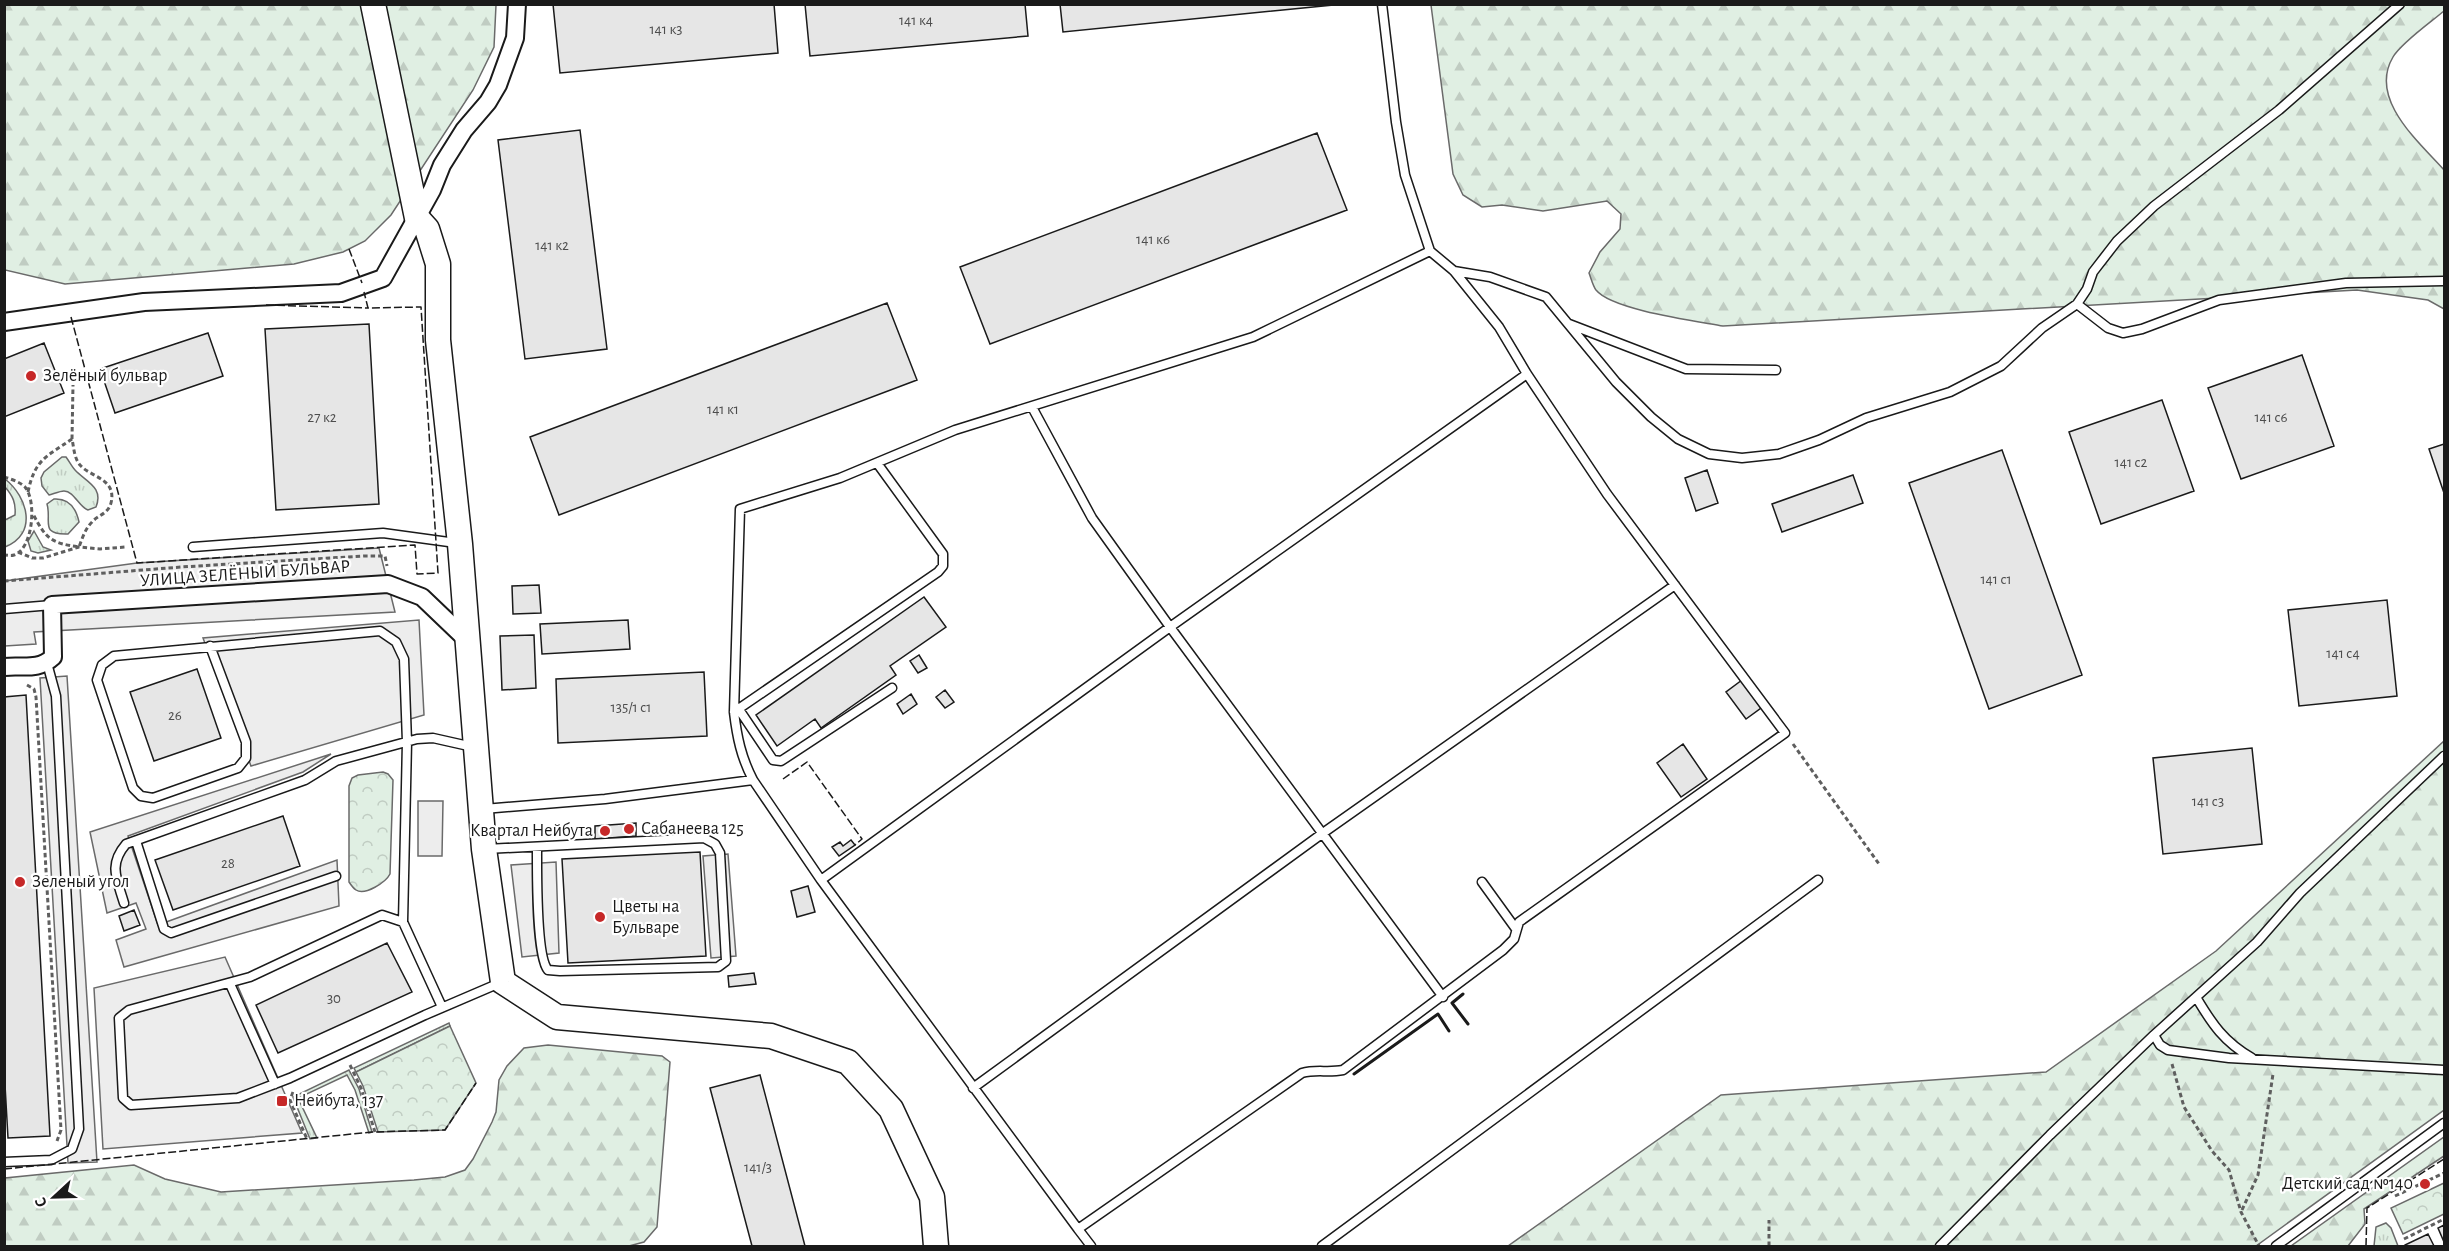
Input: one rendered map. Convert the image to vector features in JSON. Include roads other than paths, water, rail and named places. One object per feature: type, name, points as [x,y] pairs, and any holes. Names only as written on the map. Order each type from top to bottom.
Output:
[{"type":"main road","points":[[373,4],[417,218],[427,229],[438,264],[438,340],[460,544],[484,849],[502,982],[557,1017],[771,1036],[849,1062],[891,1109],[932,1197],[936,1246]]},
{"type":"street","points":[[4,322],[144,302],[341,293],[383,278],[464,130],[488,102],[498,85],[514,39],[517,4]]},
{"type":"street","name":"УЛИЦА ЗЕЛЁНЫЙ БУЛЬВАР","points":[[52,605],[388,584],[422,597],[468,641]]},
{"type":"street","points":[[4,667],[34,668],[47,663],[53,657],[52,605]]},
{"type":"lane","points":[[1078,1229],[1302,1073],[1314,1070],[1329,1072],[1343,1070],[1503,950],[1514,939],[1519,922],[1528,915],[1785,733],[1607,494],[1527,374],[1499,327],[1454,271],[1430,250],[1405,175],[1396,122],[1382,4]]},
{"type":"lane","points":[[1454,271],[1490,277],[1546,297],[1616,382],[1651,417],[1678,439],[1709,454],[1742,458],[1779,454],[1819,440],[1866,418],[1950,392],[2001,366],[2042,328],[2077,304],[2087,289],[2093,272],[2117,241],[2154,206],[2278,110],[2400,4]]},
{"type":"lane","points":[[1090,1246],[821,880],[753,780],[742,760],[738,745],[736,710],[740,509],[840,478],[955,430],[1253,337],[1430,250]]},
{"type":"lane","points":[[2077,304],[2108,328],[2123,333],[2142,329],[2219,300],[2346,283],[2445,281]]},
{"type":"lane","points":[[1568,324],[1686,369],[1776,370]]},
{"type":"lane","points":[[821,880],[1170,627],[1527,374]]},
{"type":"lane","points":[[1032,407],[1092,518],[1443,997]]},
{"type":"lane","points":[[736,710],[938,572],[943,566],[943,554],[877,463]]},
{"type":"lane","points":[[193,547],[383,533],[460,544]]},
{"type":"lane","points":[[973,1088],[1323,833],[1675,585]]},
{"type":"lane","name":"УЛИЦА ЗЕЛЁНЫЙ БУЛЬВАР","points":[[4,609],[52,605]]},
{"type":"lane","points":[[210,646],[246,742],[246,758],[238,768],[153,798],[141,796],[133,788],[98,680],[102,665],[114,656],[210,646],[380,631],[396,642],[404,659],[407,742],[403,922],[442,1007]]},
{"type":"lane","points":[[4,1162],[51,1160],[72,1149],[79,1129],[56,696],[47,663]]},
{"type":"lane","points":[[736,710],[773,760],[781,761],[892,688]]},
{"type":"lane","points":[[124,903],[114,870],[117,855],[126,844],[305,780],[336,761],[407,742],[433,738],[476,748]]},
{"type":"lane","points":[[1940,1246],[2050,1135],[2154,1035],[2257,942],[2300,893],[2350,843],[2445,756]]},
{"type":"lane","points":[[481,809],[605,799],[753,780]]},
{"type":"lane","points":[[484,849],[704,838],[715,844],[720,853],[726,961],[718,967],[548,970],[543,961],[540,933],[537,847]]},
{"type":"lane","points":[[136,841],[164,929],[171,933],[336,876]]},
{"type":"lane","points":[[1322,1246],[1818,880]]},
{"type":"lane","points":[[1482,882],[1516,929]]},
{"type":"lane","points":[[403,922],[382,915],[250,977],[129,1010],[119,1018],[123,1098],[131,1105],[238,1098],[275,1084],[502,982]]},
{"type":"lane","points":[[230,984],[275,1084]]},
{"type":"lane","points":[[2196,997],[2211,1022],[2232,1047],[2255,1059]]},
{"type":"lane","points":[[2154,1035],[2160,1045],[2168,1050],[2274,1061],[2445,1070]]},
{"type":"lane","points":[[2276,1246],[2445,1123]]},
{"type":"place","name":"Зелёный бульвар","points":[[31,376]]},
{"type":"place","name":"Сабанеева 125","points":[[629,829]]},
{"type":"place","name":"Квартал Нейбута","points":[[605,831]]},
{"type":"place","name":"Зеленый угол","points":[[20,882]]},
{"type":"place","name":"Цветы на Бульваре","points":[[600,917]]},
{"type":"place","name":"Нейбута, 137","points":[[282,1101]]},
{"type":"place","name":"Детский сад №140","points":[[2425,1184]]}]
